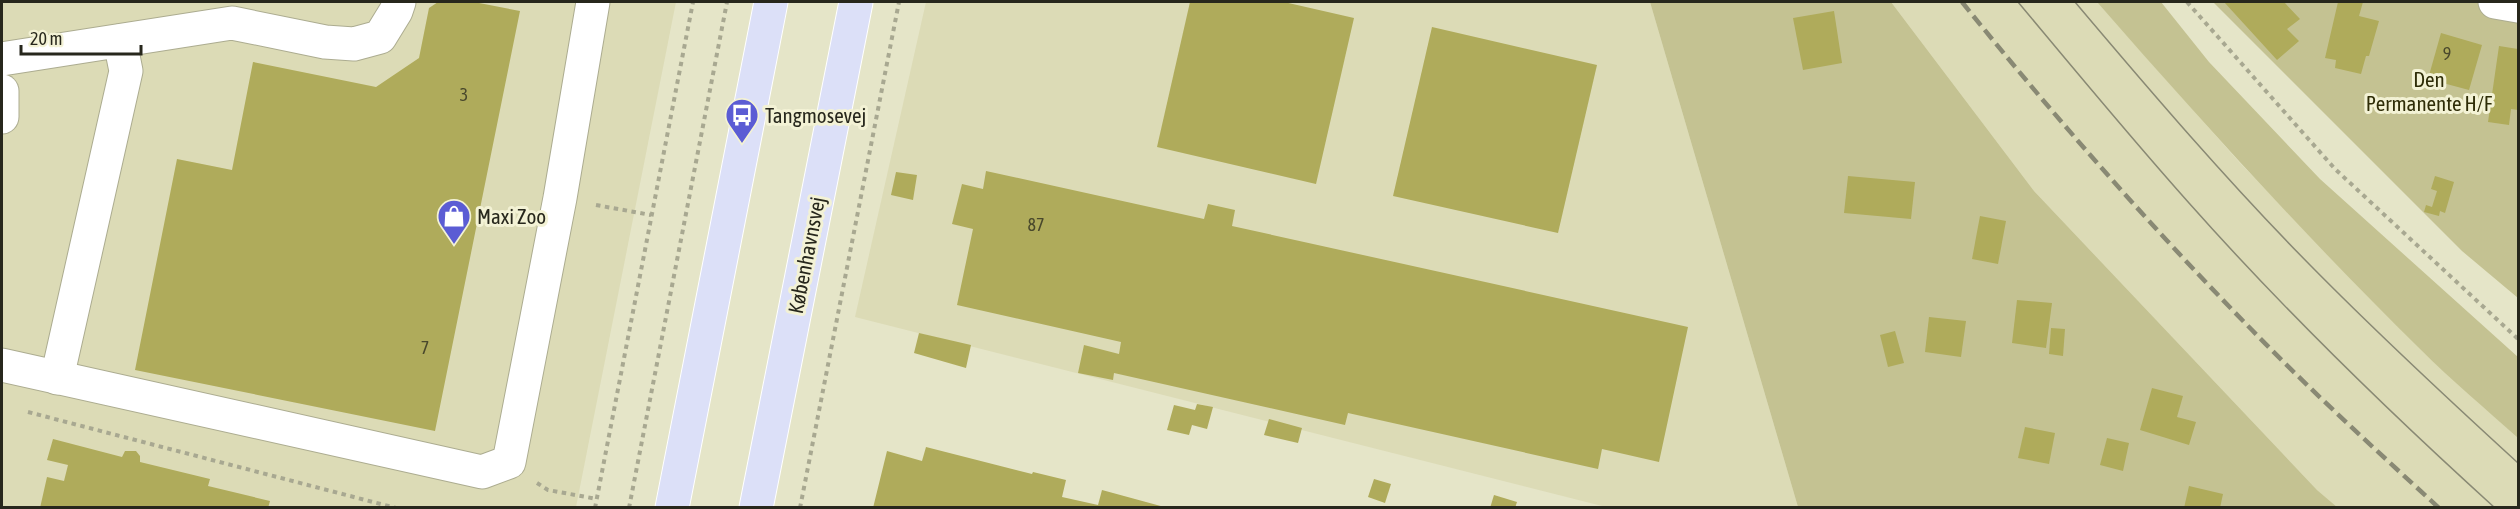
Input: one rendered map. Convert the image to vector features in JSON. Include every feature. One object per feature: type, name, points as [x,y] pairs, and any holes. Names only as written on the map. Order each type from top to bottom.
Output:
[{"type":"main road","points":[[672,507],[771,2]]},
{"type":"main road","name":"Københavnsvej","points":[[756,507],[856,2]]},
{"type":"street","points":[[2,59],[232,23],[325,42],[354,44],[380,37],[399,2]]},
{"type":"street","points":[[2,365],[482,472],[509,462],[560,198],[593,2]]},
{"type":"street","points":[[2495,2],[2518,6]]},
{"type":"street","points":[[57,378],[126,71],[120,41]]},
{"type":"street","points":[[2,91],[2,117]]},
{"type":"path","points":[[595,507],[693,2]]},
{"type":"path","points":[[628,507],[727,2]]},
{"type":"path","points":[[800,507],[899,2]]},
{"type":"path","points":[[2187,2],[2335,169],[2518,339]]},
{"type":"path","points":[[560,198],[651,215]]},
{"type":"path","points":[[25,411],[396,507]]},
{"type":"path","points":[[504,464],[548,490],[597,499]]},
{"type":"shaded area","points":[[2,2],[676,2],[576,507],[2,507]]},
{"type":"shaded area","points":[[926,2],[1650,2],[1798,507],[1606,507],[855,317]]},
{"type":"shaded area","points":[[1891,2],[2097,2],[2240,163],[2422,351],[2518,438],[2518,507],[2337,507],[2317,490],[2034,191]]},
{"type":"green space","points":[[1650,2],[1891,2],[2034,191],[2317,490],[2337,507],[1798,507]]},
{"type":"green space","points":[[2097,2],[2161,2],[2209,62],[2320,179],[2518,357],[2518,438],[2457,384],[2337,266],[2215,135]]},
{"type":"green space","name":"Den Permanente H/F","points":[[2213,2],[2518,2],[2518,298],[2462,251]]},
{"type":"building","points":[[438,2],[474,2],[520,11],[435,431],[135,370],[177,159],[232,170],[253,62],[376,87],[419,58],[429,8]]},
{"type":"building","points":[[1190,2],[1284,2],[1354,18],[1316,184],[1157,147]]},
{"type":"building","points":[[2224,2],[2284,2],[2300,19],[2287,29],[2299,41],[2277,60]]},
{"type":"building","points":[[2338,2],[2363,2],[2359,16],[2379,21],[2361,74],[2335,68],[2336,60],[2325,58]]},
{"type":"building","points":[[1834,11],[1842,63],[1803,70],[1793,18]]},
{"type":"building","points":[[1432,27],[1597,65],[1558,233],[1393,196]]},
{"type":"building","points":[[2441,33],[2482,45],[2469,90],[2428,79]]},
{"type":"building","points":[[2499,46],[2518,49],[2518,110],[2511,109],[2509,125],[2488,122]]},
{"type":"building","points":[[986,171],[1204,219],[1208,204],[1235,210],[1232,226],[1688,327],[1659,462],[1602,449],[1598,469],[1348,413],[1345,425],[1114,373],[1113,380],[1078,373],[1084,345],[1119,354],[1121,342],[957,305],[973,229],[952,224],[962,184],[983,189]]},
{"type":"building","points":[[896,172],[917,175],[913,200],[891,195]]},
{"type":"building","points":[[1848,176],[1915,182],[1911,219],[1844,213]]},
{"type":"building","points":[[2435,176],[2454,182],[2445,213],[2440,211],[2439,216],[2424,212],[2426,205],[2432,207],[2437,191],[2431,189]]},
{"type":"building","points":[[1980,216],[2006,221],[1998,264],[1972,259]]},
{"type":"building","points":[[2017,300],[2052,303],[2046,348],[2012,343]]},
{"type":"building","points":[[1929,317],[1966,321],[1961,357],[1925,352]]},
{"type":"building","points":[[2051,328],[2065,329],[2063,356],[2049,354]]},
{"type":"building","points":[[1895,331],[1904,363],[1888,367],[1880,335]]},
{"type":"building","points":[[919,333],[971,345],[966,368],[914,353]]},
{"type":"building","points":[[2152,388],[2183,396],[2177,417],[2196,422],[2189,445],[2140,430]]},
{"type":"building","points":[[1197,404],[1213,407],[1207,429],[1192,425],[1189,435],[1167,430],[1174,405],[1195,410]]},
{"type":"building","points":[[1269,419],[1302,428],[1298,443],[1264,435]]},
{"type":"building","points":[[2025,427],[2055,433],[2049,464],[2018,458]]},
{"type":"building","points":[[2107,438],[2129,443],[2123,471],[2100,465]]},
{"type":"building","points":[[53,439],[122,457],[125,451],[136,451],[140,456],[140,462],[210,479],[208,486],[270,501],[268,508],[40,508],[47,477],[64,481],[68,465],[47,460]]},
{"type":"building","points":[[926,447],[1032,474],[1033,472],[1066,480],[1062,497],[1098,505],[1102,490],[1168,508],[873,508],[887,451],[922,461]]},
{"type":"building","points":[[1374,479],[1391,484],[1385,503],[1368,497]]},
{"type":"building","points":[[2189,486],[2223,494],[2220,508],[2184,508]]},
{"type":"building","points":[[1494,495],[1517,502],[1515,508],[1490,508]]},
{"type":"tram line","points":[[2018,2],[2102,103],[2225,243],[2377,398],[2495,508]]},
{"type":"tram line","points":[[2075,2],[2190,136],[2280,234],[2387,341],[2518,463]]},
{"type":"railway","points":[[1962,2],[2102,169],[2213,290],[2320,397],[2439,508]]},
{"type":"place","name":"Tangmosevej","points":[[742,144]]},
{"type":"place","name":"Maxi Zoo","points":[[454,245]]}]
